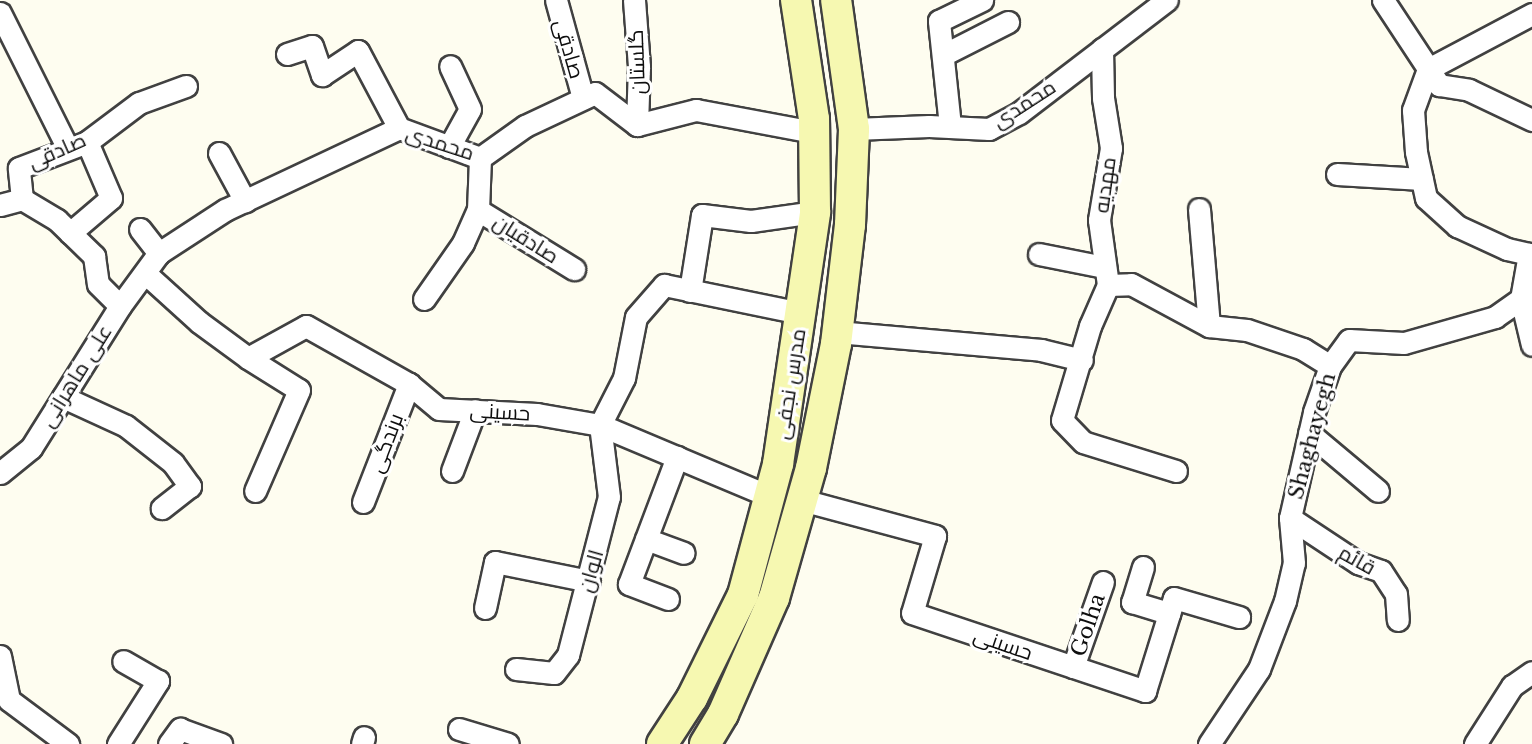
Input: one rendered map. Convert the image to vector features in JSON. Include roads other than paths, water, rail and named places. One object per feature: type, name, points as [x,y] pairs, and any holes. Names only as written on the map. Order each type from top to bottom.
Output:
[{"type":"main road","name":"مدرس نجفی","points":[[662,744],[692,698],[744,595],[769,496],[801,313],[814,212],[814,132],[796,0]]},
{"type":"main road","name":"مدرس نجفی","points":[[705,744],[723,714],[774,598],[802,500],[837,332],[850,225],[854,129],[836,0]]},
{"type":"street","name":"صادقی","points":[[556,0],[583,98]]},
{"type":"street","name":"گلستان","points":[[634,0],[639,67],[637,125]]},
{"type":"street","points":[[950,126],[939,21],[982,0]]},
{"type":"street","name":"محمدی","points":[[854,129],[950,126],[988,129],[1019,113],[1167,0]]},
{"type":"street","points":[[1383,0],[1439,86],[1469,90],[1532,120]]},
{"type":"street","points":[[0,13],[77,145],[111,198],[70,233]]},
{"type":"street","points":[[1532,14],[1428,69],[1413,110],[1426,198],[1457,226],[1507,249],[1531,255],[1521,299],[1532,345]]},
{"type":"street","points":[[943,55],[1008,22]]},
{"type":"street","points":[[287,54],[312,46],[322,75],[358,51],[399,128]]},
{"type":"street","name":"مهدیه","points":[[1102,49],[1103,98],[1111,148],[1100,220],[1106,276]]},
{"type":"street","points":[[449,147],[470,109],[450,66]]},
{"type":"street","name":"صادقی","points":[[22,199],[19,168],[77,145],[139,103],[186,86]]},
{"type":"street","points":[[583,98],[595,93],[637,125],[696,110],[814,132]]},
{"type":"street","name":"محمدی","points":[[145,273],[159,253],[245,201],[399,128],[480,158],[525,126],[583,98]]},
{"type":"street","points":[[219,153],[245,201]]},
{"type":"street","points":[[424,299],[463,243],[478,210],[480,158]]},
{"type":"street","points":[[1337,174],[1422,179]]},
{"type":"street","points":[[0,205],[22,199],[70,233],[94,256],[98,284],[120,306]]},
{"type":"street","points":[[1199,209],[1209,326]]},
{"type":"street","name":"صادقیان","points":[[478,210],[574,269]]},
{"type":"street","points":[[690,291],[702,215],[751,221],[814,212]]},
{"type":"street","points":[[140,229],[159,253]]},
{"type":"street","points":[[1039,254],[1131,284],[1209,326],[1247,330],[1303,348],[1330,366]]},
{"type":"street","points":[[145,273],[199,322],[248,358],[300,390],[255,491]]},
{"type":"street","name":"علی ماهرانی","points":[[0,473],[31,448],[120,306],[145,273]]},
{"type":"street","points":[[1106,276],[1090,326],[1083,360],[1062,420],[1083,442],[1176,471]]},
{"type":"street","points":[[600,425],[624,378],[636,317],[664,285],[801,313]]},
{"type":"street","name":"Shaghayegh","points":[[1209,744],[1259,669],[1285,601],[1294,563],[1290,518],[1309,433],[1330,366],[1349,340],[1404,343],[1456,331],[1496,317],[1521,299]]},
{"type":"street","name":"حسینی","points":[[248,358],[306,326],[408,384],[439,409],[537,414],[600,425],[769,496]]},
{"type":"street","points":[[837,332],[1041,350],[1083,360]]},
{"type":"street","name":"برندگی","points":[[363,502],[408,384]]},
{"type":"street","points":[[63,397],[126,426],[173,463],[190,486],[162,508]]},
{"type":"street","points":[[452,471],[475,410]]},
{"type":"street","name":"الوان","points":[[516,669],[554,672],[568,655],[609,497],[600,425]]},
{"type":"street","points":[[1309,433],[1378,491]]},
{"type":"street","points":[[668,599],[629,584],[677,457]]},
{"type":"street","name":"حسینی","points":[[802,500],[935,536],[912,614],[1145,691],[1169,613]]},
{"type":"street","name":"قائم","points":[[1290,518],[1358,563],[1381,571],[1396,594],[1398,620]]},
{"type":"street","points":[[646,539],[684,553]]},
{"type":"street","points":[[485,608],[495,562],[589,581]]},
{"type":"street","points":[[1143,567],[1132,603],[1169,613],[1174,597],[1239,617]]},
{"type":"street","name":"Golha","points":[[1073,667],[1103,582]]},
{"type":"street","points":[[0,656],[3,708],[68,744]]},
{"type":"street","points":[[118,744],[158,681],[123,661]]},
{"type":"street","points":[[1475,744],[1512,686],[1532,672]]},
{"type":"street","points":[[169,744],[180,729],[221,744]]},
{"type":"street","points":[[459,729],[508,744]]}]
